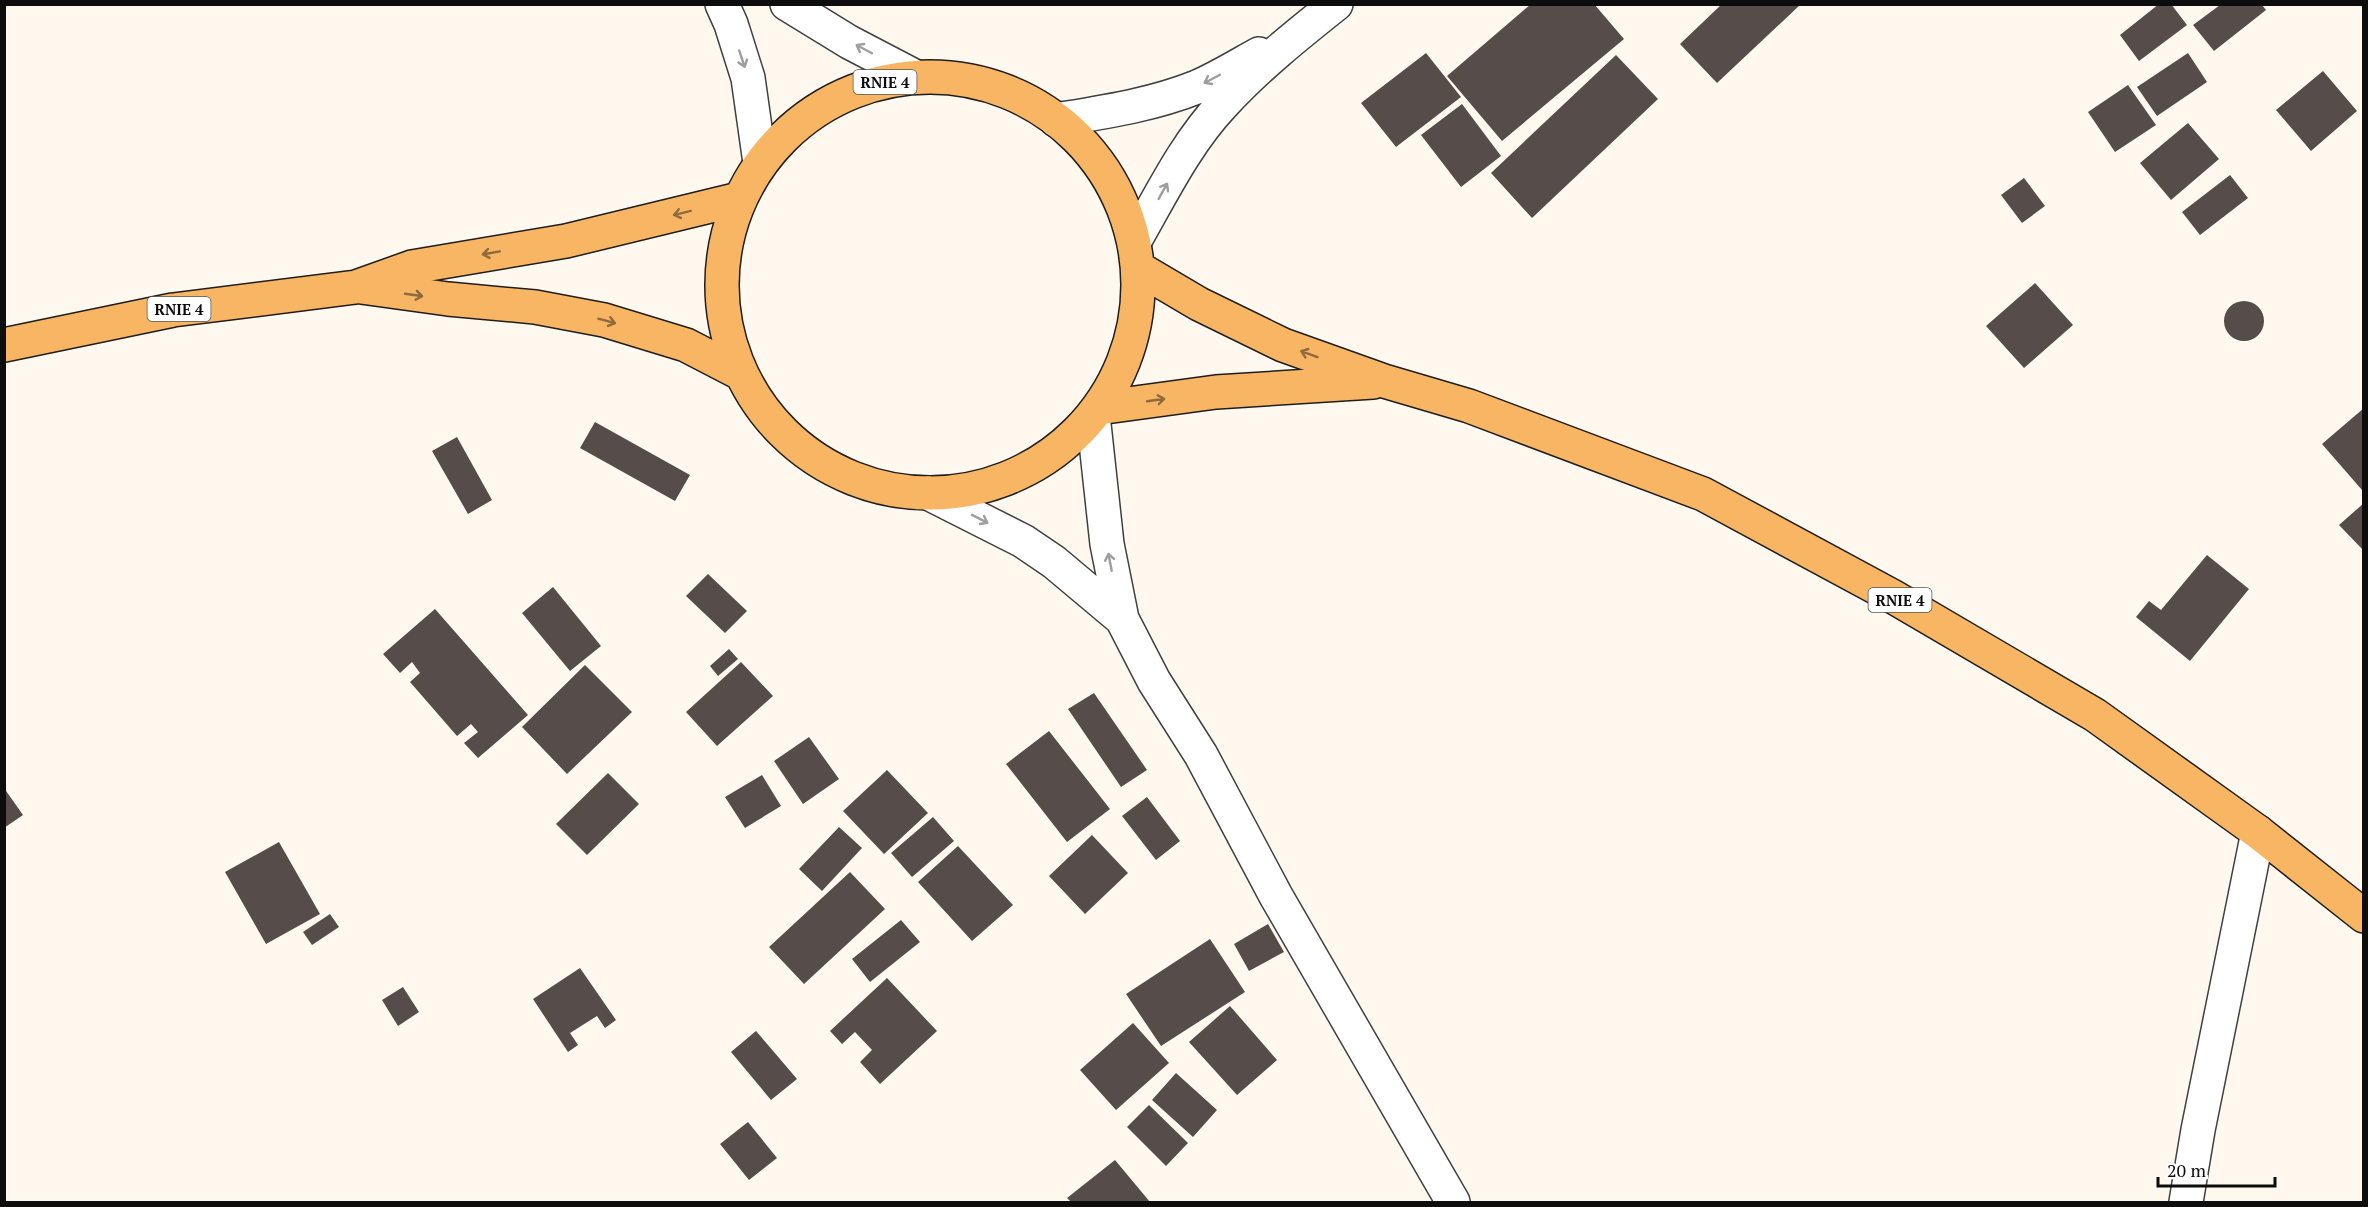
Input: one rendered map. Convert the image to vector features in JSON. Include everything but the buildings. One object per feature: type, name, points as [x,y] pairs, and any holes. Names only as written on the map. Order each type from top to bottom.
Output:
[{"type":"main road","name":"RNIE 4","points":[[916,77],[966,80],[1004,91],[1056,120],[1092,154],[1118,195],[1136,255],[1136,317],[1123,365],[1096,412],[1060,448],[1019,473],[974,489],[928,493],[881,487],[837,471],[797,446],[765,412],[740,373],[722,315],[722,256],[739,199],[760,163],[790,129],[828,103],[871,85],[916,77]]},
{"type":"main road","name":"RNIE 4","points":[[4,345],[173,310],[356,287],[412,267],[566,241],[739,199]]},
{"type":"main road","name":"RNIE 4","points":[[1136,255],[1233,322],[1283,345],[1384,381],[1469,406],[1703,494],[1892,596],[2095,715],[2258,832],[2364,916]]},
{"type":"main road","name":"RNIE 4","points":[[356,287],[535,308],[604,320],[686,345],[740,373]]},
{"type":"main road","name":"RNIE 4","points":[[1096,412],[1216,392],[1384,381]]},
{"type":"street","points":[[722,4],[731,24],[748,78],[760,163]]},
{"type":"street","points":[[787,4],[849,42],[916,77]]},
{"type":"street","points":[[1136,255],[1175,170],[1222,104],[1300,32],[1336,4]]},
{"type":"street","points":[[1056,120],[1117,111],[1199,86],[1300,32]]},
{"type":"street","points":[[1096,412],[1107,544],[1122,620],[1154,681],[1201,755],[1276,896],[1453,1203]]},
{"type":"street","points":[[928,493],[1023,541],[1054,562],[1122,620]]},
{"type":"street","points":[[2186,1203],[2200,1118],[2258,832]]}]
